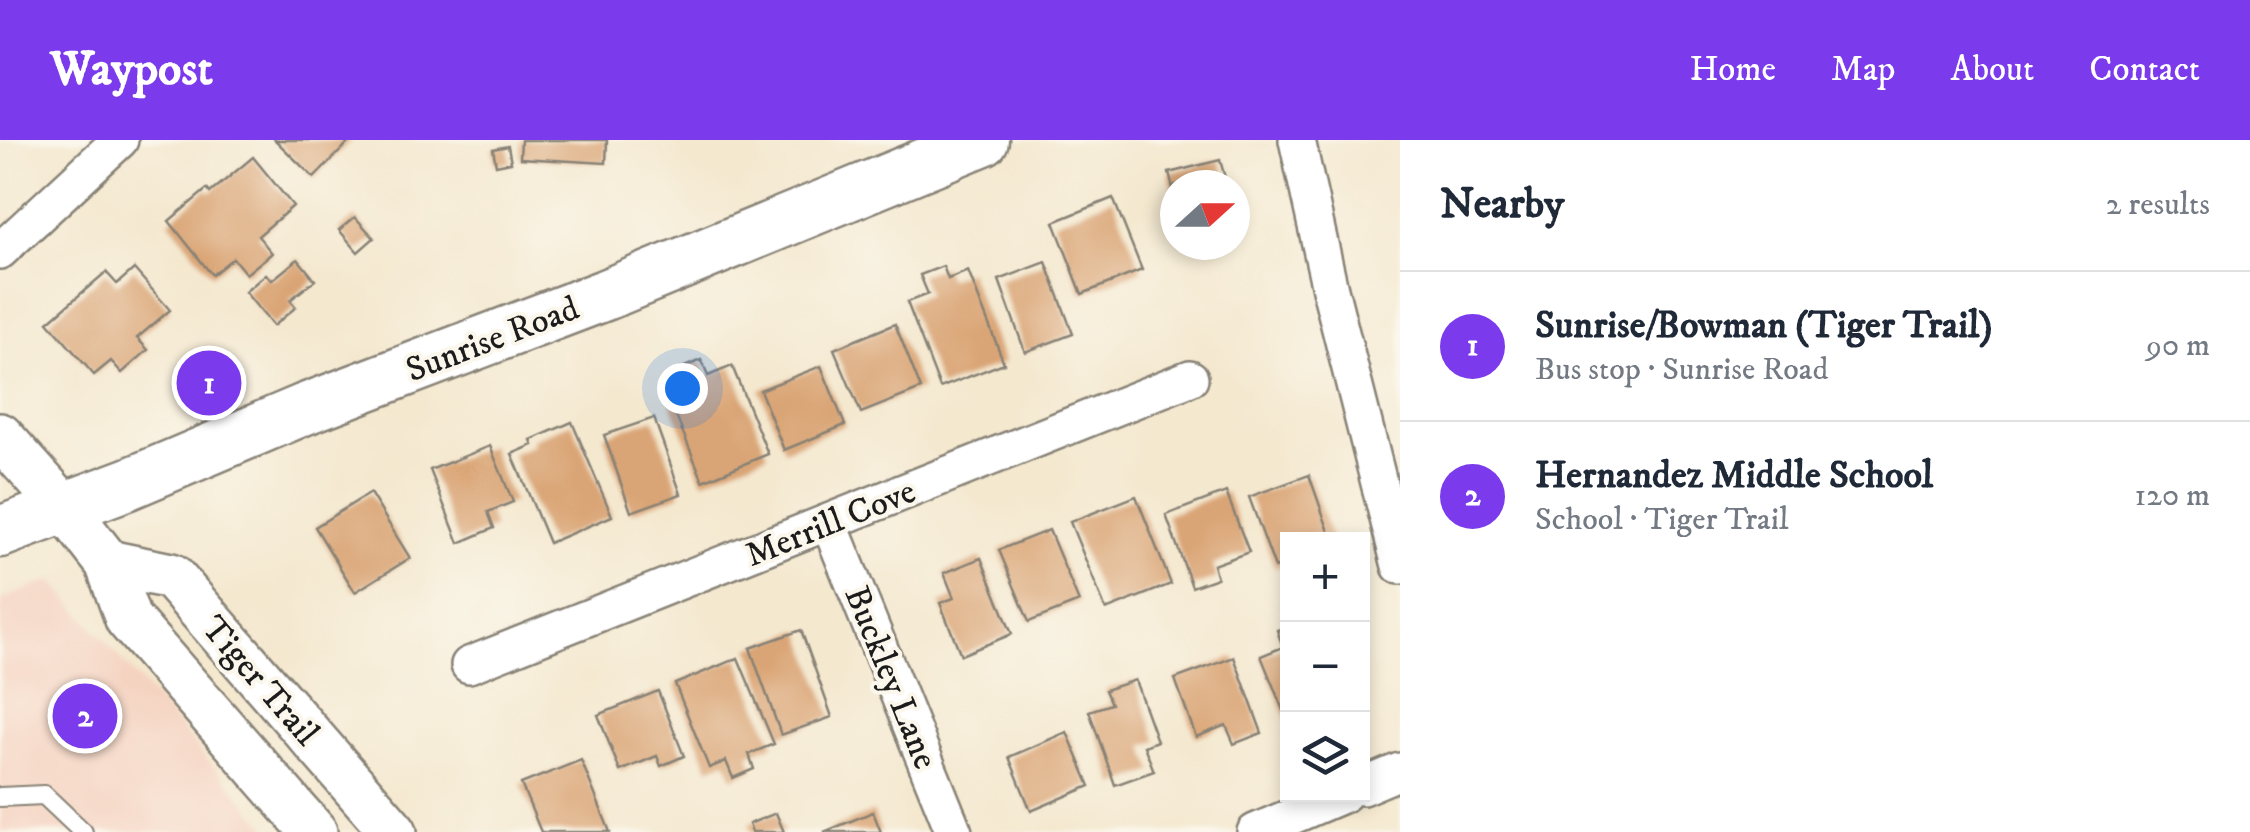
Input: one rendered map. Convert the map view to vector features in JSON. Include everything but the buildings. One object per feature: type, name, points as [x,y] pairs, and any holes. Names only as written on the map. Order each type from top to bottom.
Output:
[{"type":"main road","name":"Sunrise Road","points":[[0,532],[128,484],[305,409],[605,295],[983,140]]},
{"type":"street","points":[[0,251],[120,140]]},
{"type":"street","points":[[1297,140],[1400,566]]},
{"type":"street","name":"Merrill Cove","points":[[469,666],[1190,378]]},
{"type":"street","name":"Tiger Trail","points":[[0,436],[108,563],[128,620],[314,832]]},
{"type":"street","name":"Buckley Lane","points":[[830,522],[954,832]]},
{"type":"street","name":"Tiger Trail","points":[[108,563],[170,576],[394,832]]},
{"type":"street","points":[[1370,784],[1400,771]]},
{"type":"street","points":[[1255,832],[1325,802]]},
{"type":"lane","points":[[0,797],[44,795],[83,832]]},
{"type":"shaded area","points":[[52,580],[271,832],[0,832],[0,600]]},
{"type":"place","name":"Sunrise/Bowman (Tiger Trail)","points":[[209,383]]},
{"type":"place","name":"Hernandez Middle School","points":[[85,716]]}]
